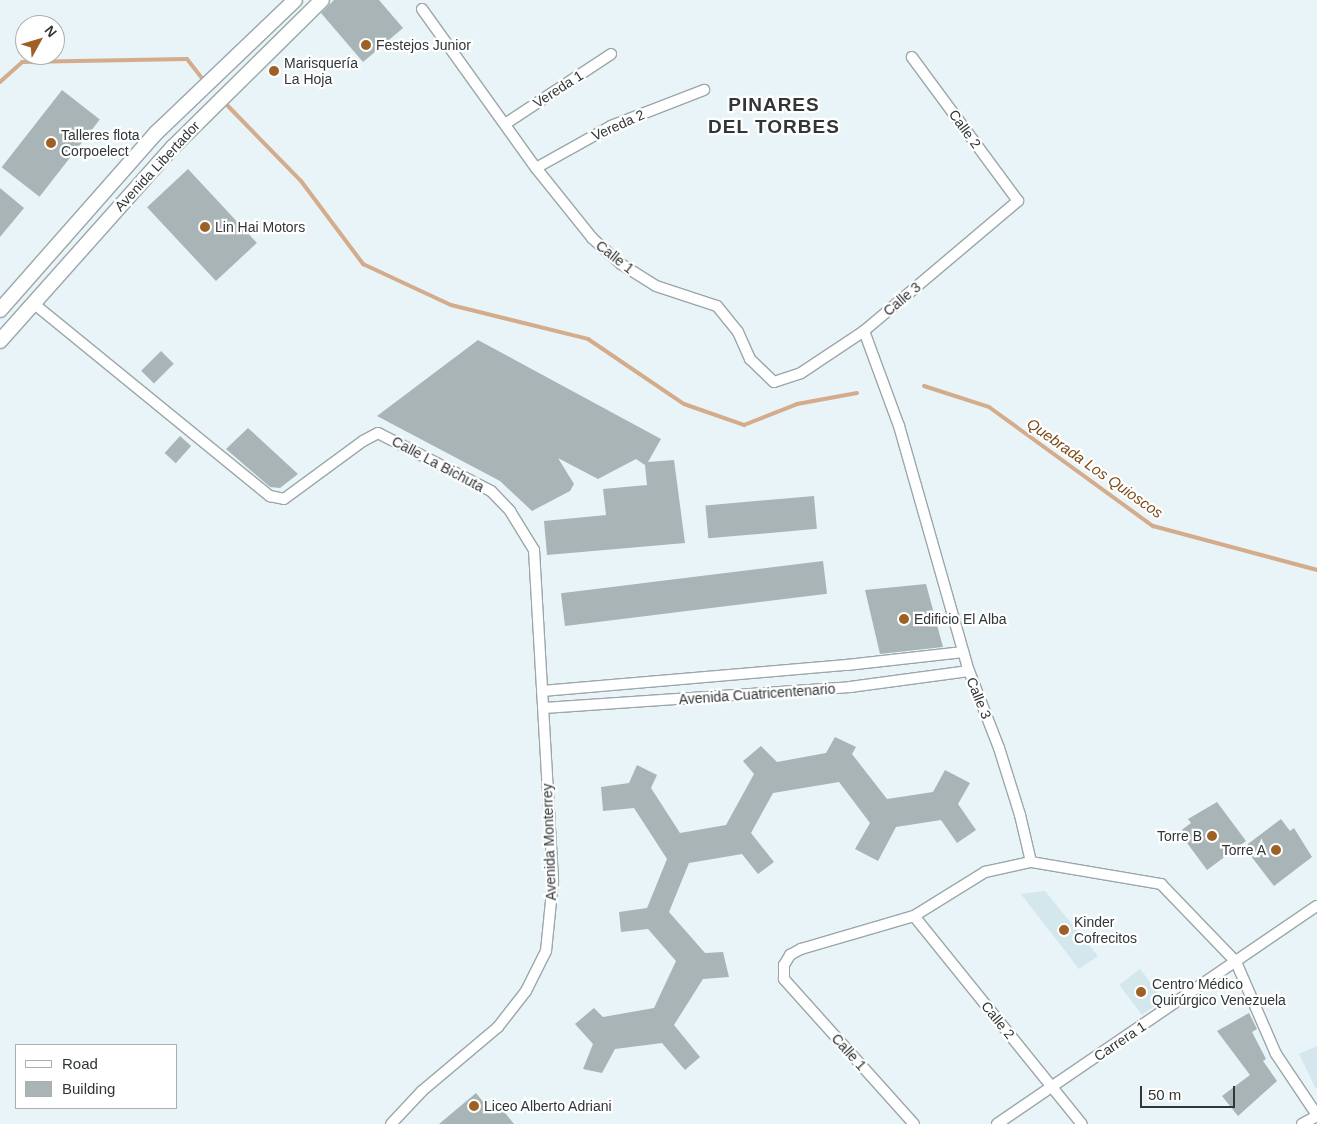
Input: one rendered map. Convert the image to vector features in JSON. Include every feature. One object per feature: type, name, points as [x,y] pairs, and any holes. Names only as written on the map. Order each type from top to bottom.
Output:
[{"type":"main road","name":"Avenida Libertador","points":[[0,310],[156,133],[295,0]]},
{"type":"main road","name":"Avenida Libertador","points":[[0,341],[173,147],[322,0]]},
{"type":"street","name":"Calle 1","points":[[422,9],[536,168],[592,238],[621,264],[656,286],[717,306],[738,332],[750,359],[774,382],[801,373],[864,331]]},
{"type":"street","name":"Vereda 1","points":[[505,124],[611,54]]},
{"type":"street","name":"Calle 2","points":[[912,57],[1018,201]]},
{"type":"street","name":"Vereda 2","points":[[536,168],[611,126],[704,90]]},
{"type":"street","name":"Calle 3","points":[[1018,201],[864,331],[899,426],[969,672],[999,748],[1020,815],[1031,862]]},
{"type":"street","name":"Calle La Bichuta","points":[[33,303],[270,496],[284,499],[363,441],[378,433],[491,491],[510,511],[534,550],[544,708]]},
{"type":"street","name":"Avenida Cuatricentenario","points":[[542,691],[847,665],[963,652]]},
{"type":"street","name":"Avenida Cuatricentenario","points":[[544,708],[859,686],[969,672]]},
{"type":"street","name":"Avenida Monterrey","points":[[391,1124],[422,1092],[492,1034],[526,991],[546,951],[553,881],[544,708]]},
{"type":"street","points":[[914,916],[985,872],[1031,862],[1161,884],[1236,962],[1276,1054],[1317,1116],[1302,1124]]},
{"type":"street","name":"Carrera 1","points":[[997,1124],[1317,906]]},
{"type":"street","name":"Calle 1","points":[[914,916],[801,949],[790,955],[784,965],[784,980],[914,1124]]},
{"type":"street","name":"Calle 2","points":[[914,916],[1082,1124]]},
{"type":"shaded area","name":"Kinder Cofrecitos","points":[[1045,891],[1098,956],[1079,969],[1021,894]]},
{"type":"shaded area","name":"Centro Médico Quirúrgico Venezuela","points":[[1140,969],[1163,999],[1142,1015],[1119,985]]},
{"type":"shaded area","points":[[1317,1046],[1317,1088],[1316,1089],[1299,1054]]},
{"type":"building","name":"Festejos Junior","points":[[334,0],[379,0],[403,28],[363,62],[321,13]]},
{"type":"building","name":"Talleres flota Corpoelect","points":[[62,90],[100,120],[39,197],[2,167]]},
{"type":"building","name":"Lin Hai Motors","points":[[188,169],[257,243],[216,281],[147,207]]},
{"type":"building","points":[[0,188],[24,208],[0,237]]},
{"type":"building","points":[[478,340],[661,439],[648,462],[674,460],[685,543],[547,555],[544,521],[606,515],[603,489],[647,485],[645,465],[636,459],[598,479],[558,458],[574,484],[570,491],[532,511],[500,481],[377,416]]},
{"type":"building","points":[[161,351],[174,364],[154,384],[141,371]]},
{"type":"building","points":[[248,428],[298,474],[280,488],[270,487],[226,449]]},
{"type":"building","points":[[180,436],[191,446],[176,463],[165,453]]},
{"type":"building","points":[[814,496],[817,529],[708,538],[705,505]]},
{"type":"building","points":[[823,561],[827,594],[565,626],[561,593]]},
{"type":"building","name":"Edificio El Alba","points":[[926,584],[943,647],[880,654],[865,590]]},
{"type":"building","points":[[835,737],[856,747],[852,754],[887,799],[933,792],[945,770],[970,783],[958,804],[976,830],[957,843],[941,820],[896,827],[878,861],[855,849],[870,823],[839,782],[773,793],[751,833],[774,862],[758,874],[742,854],[689,863],[669,912],[705,953],[723,952],[729,977],[703,979],[674,1025],[700,1057],[685,1070],[662,1043],[615,1049],[602,1073],[583,1069],[593,1044],[575,1024],[594,1008],[603,1017],[654,1008],[676,961],[648,929],[621,932],[619,912],[647,908],[667,859],[634,808],[603,811],[601,787],[629,783],[637,765],[657,775],[651,788],[680,833],[726,825],[754,774],[743,761],[761,746],[777,762],[826,753]]},
{"type":"building","name":"Torre B","points":[[1217,802],[1246,841],[1207,870],[1179,832],[1191,823],[1188,819]]},
{"type":"building","name":"Torre A","points":[[1281,819],[1290,831],[1294,828],[1312,857],[1274,886],[1244,847]]},
{"type":"building","points":[[1249,1013],[1257,1029],[1252,1032],[1266,1059],[1263,1061],[1277,1081],[1238,1116],[1222,1096],[1250,1075],[1217,1031]]},
{"type":"building","name":"Liceo Alberto Adriani","points":[[476,1093],[489,1109],[497,1103],[514,1124],[439,1124]]},
{"type":"waterway","name":"Quebrada Los Quioscos","points":[[0,82],[22,62],[187,59],[201,77]]},
{"type":"waterway","name":"Quebrada Los Quioscos","points":[[226,104],[301,181],[363,264],[451,305],[588,339],[684,404],[744,425],[797,404],[857,393]]},
{"type":"waterway","name":"Quebrada Los Quioscos","points":[[924,386],[989,407],[1153,526],[1317,570]]},
{"type":"place","name":"Festejos Junior","points":[[366,45]]},
{"type":"place","name":"Marisquería La Hoja","points":[[274,71]]},
{"type":"place","name":"Talleres flota Corpoelect","points":[[51,143]]},
{"type":"place","name":"Lin Hai Motors","points":[[205,227]]},
{"type":"place","name":"Edificio El Alba","points":[[904,619]]},
{"type":"place","name":"Torre B","points":[[1212,836]]},
{"type":"place","name":"Torre A","points":[[1276,850]]},
{"type":"place","name":"Kinder Cofrecitos","points":[[1064,930]]},
{"type":"place","name":"Centro Médico Quirúrgico Venezuela","points":[[1141,992]]},
{"type":"place","name":"Liceo Alberto Adriani","points":[[474,1106]]},
{"type":"district","name":"PINARES DEL TORBES","points":[[774,116]]}]
